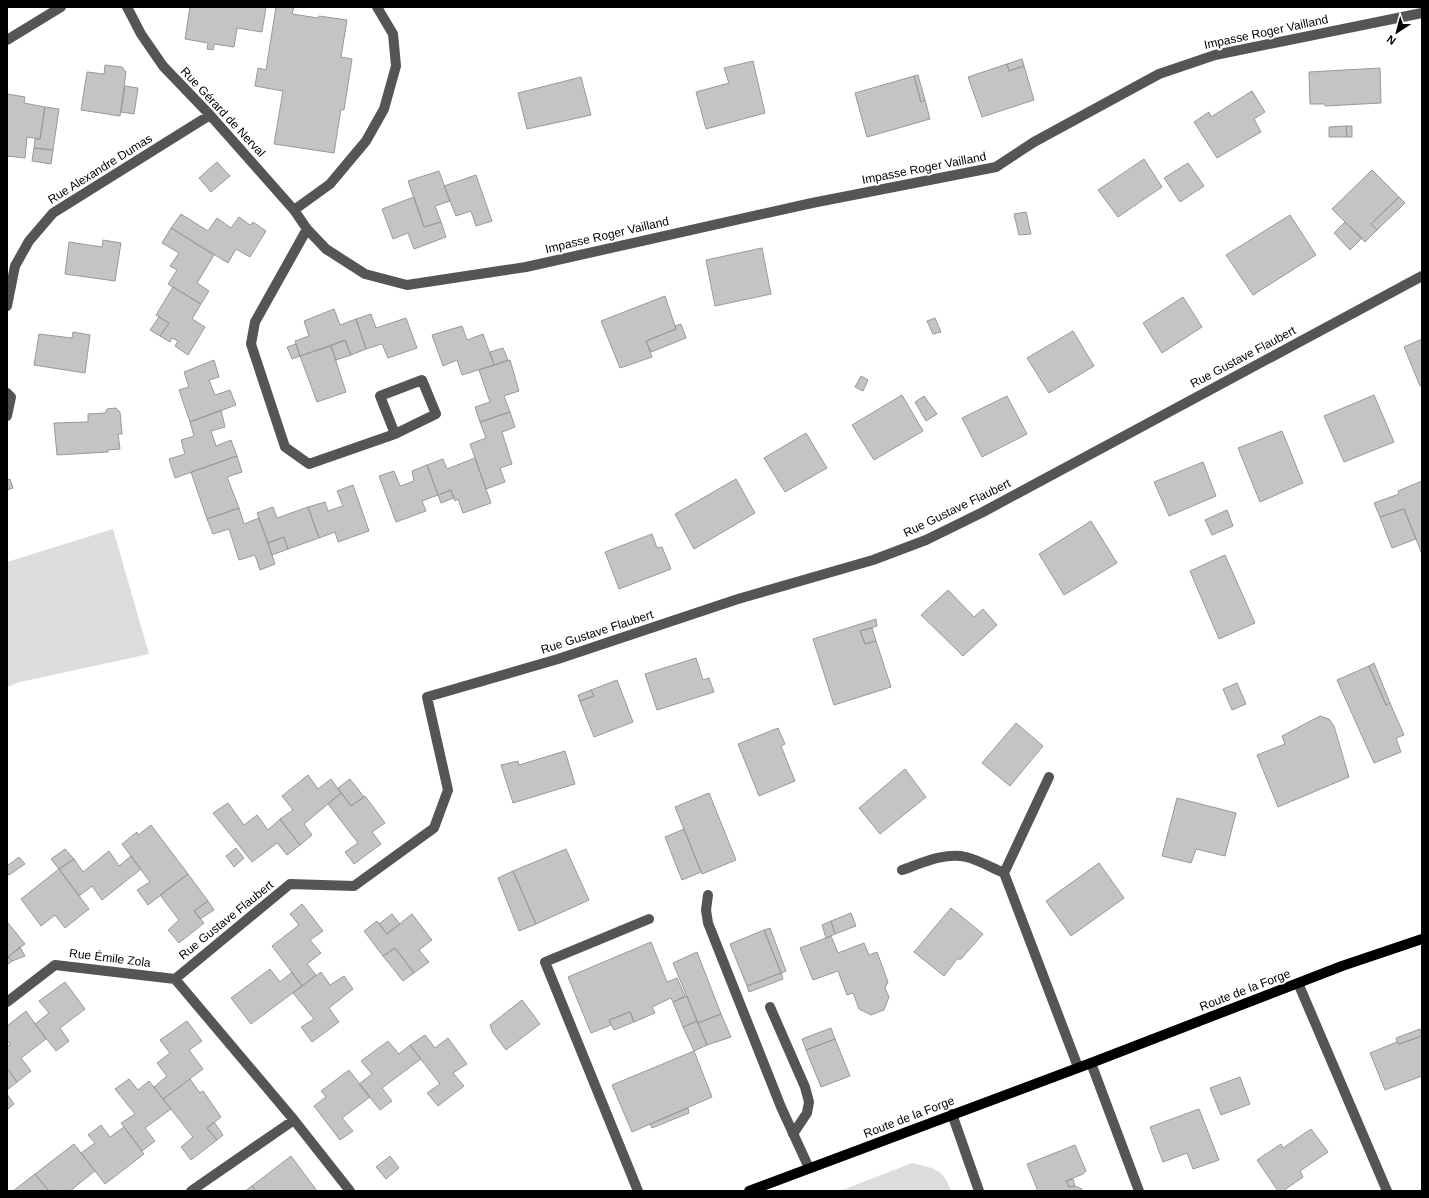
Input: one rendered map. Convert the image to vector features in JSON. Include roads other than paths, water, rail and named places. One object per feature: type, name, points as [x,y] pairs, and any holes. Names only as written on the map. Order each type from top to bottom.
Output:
[{"type":"main road","name":"Route de la Forge","points":[[749,1191],[1091,1063],[1342,966],[1422,939]]},
{"type":"street","points":[[7,40],[61,7]]},
{"type":"street","name":"Rue Gérard de Nerval","points":[[127,7],[141,34],[163,66],[210,115],[294,210],[308,229],[326,249],[364,274],[407,285],[526,266]]},
{"type":"street","points":[[294,210],[330,184],[366,141],[384,109],[396,66],[393,34],[377,7]]},
{"type":"street","name":"Impasse Roger Vailland","points":[[526,266],[812,203],[996,167],[1034,142],[1159,74],[1215,55],[1422,13]]},
{"type":"street","name":"Rue Alexandre Dumas","points":[[7,306],[15,266],[29,241],[53,213],[210,115]]},
{"type":"street","points":[[308,229],[255,322],[251,344],[285,447],[308,464],[395,434],[436,414],[422,380],[380,396],[395,434]]},
{"type":"street","name":"Rue Gustave Flaubert","points":[[175,979],[290,884],[354,886],[434,828],[448,790],[427,697],[558,659],[738,599],[873,560],[926,540],[983,512],[1422,276]]},
{"type":"street","points":[[7,393],[11,397],[7,416]]},
{"type":"street","points":[[1048,777],[1004,873],[1078,1067]]},
{"type":"street","points":[[902,870],[928,860],[951,856],[967,857],[1004,873]]},
{"type":"street","points":[[708,895],[706,910],[708,923],[781,1107],[809,1168]]},
{"type":"street","points":[[638,1191],[545,962],[649,919]]},
{"type":"street","name":"Rue Émile Zola","points":[[7,1002],[55,965],[175,979]]},
{"type":"street","points":[[175,979],[294,1120],[350,1191]]},
{"type":"street","points":[[1298,983],[1386,1191]]},
{"type":"street","points":[[770,1007],[805,1087],[809,1102],[807,1113],[793,1134]]},
{"type":"street","points":[[1091,1063],[1139,1191]]},
{"type":"street","points":[[952,1114],[979,1191]]},
{"type":"street","points":[[191,1191],[294,1120]]}]
